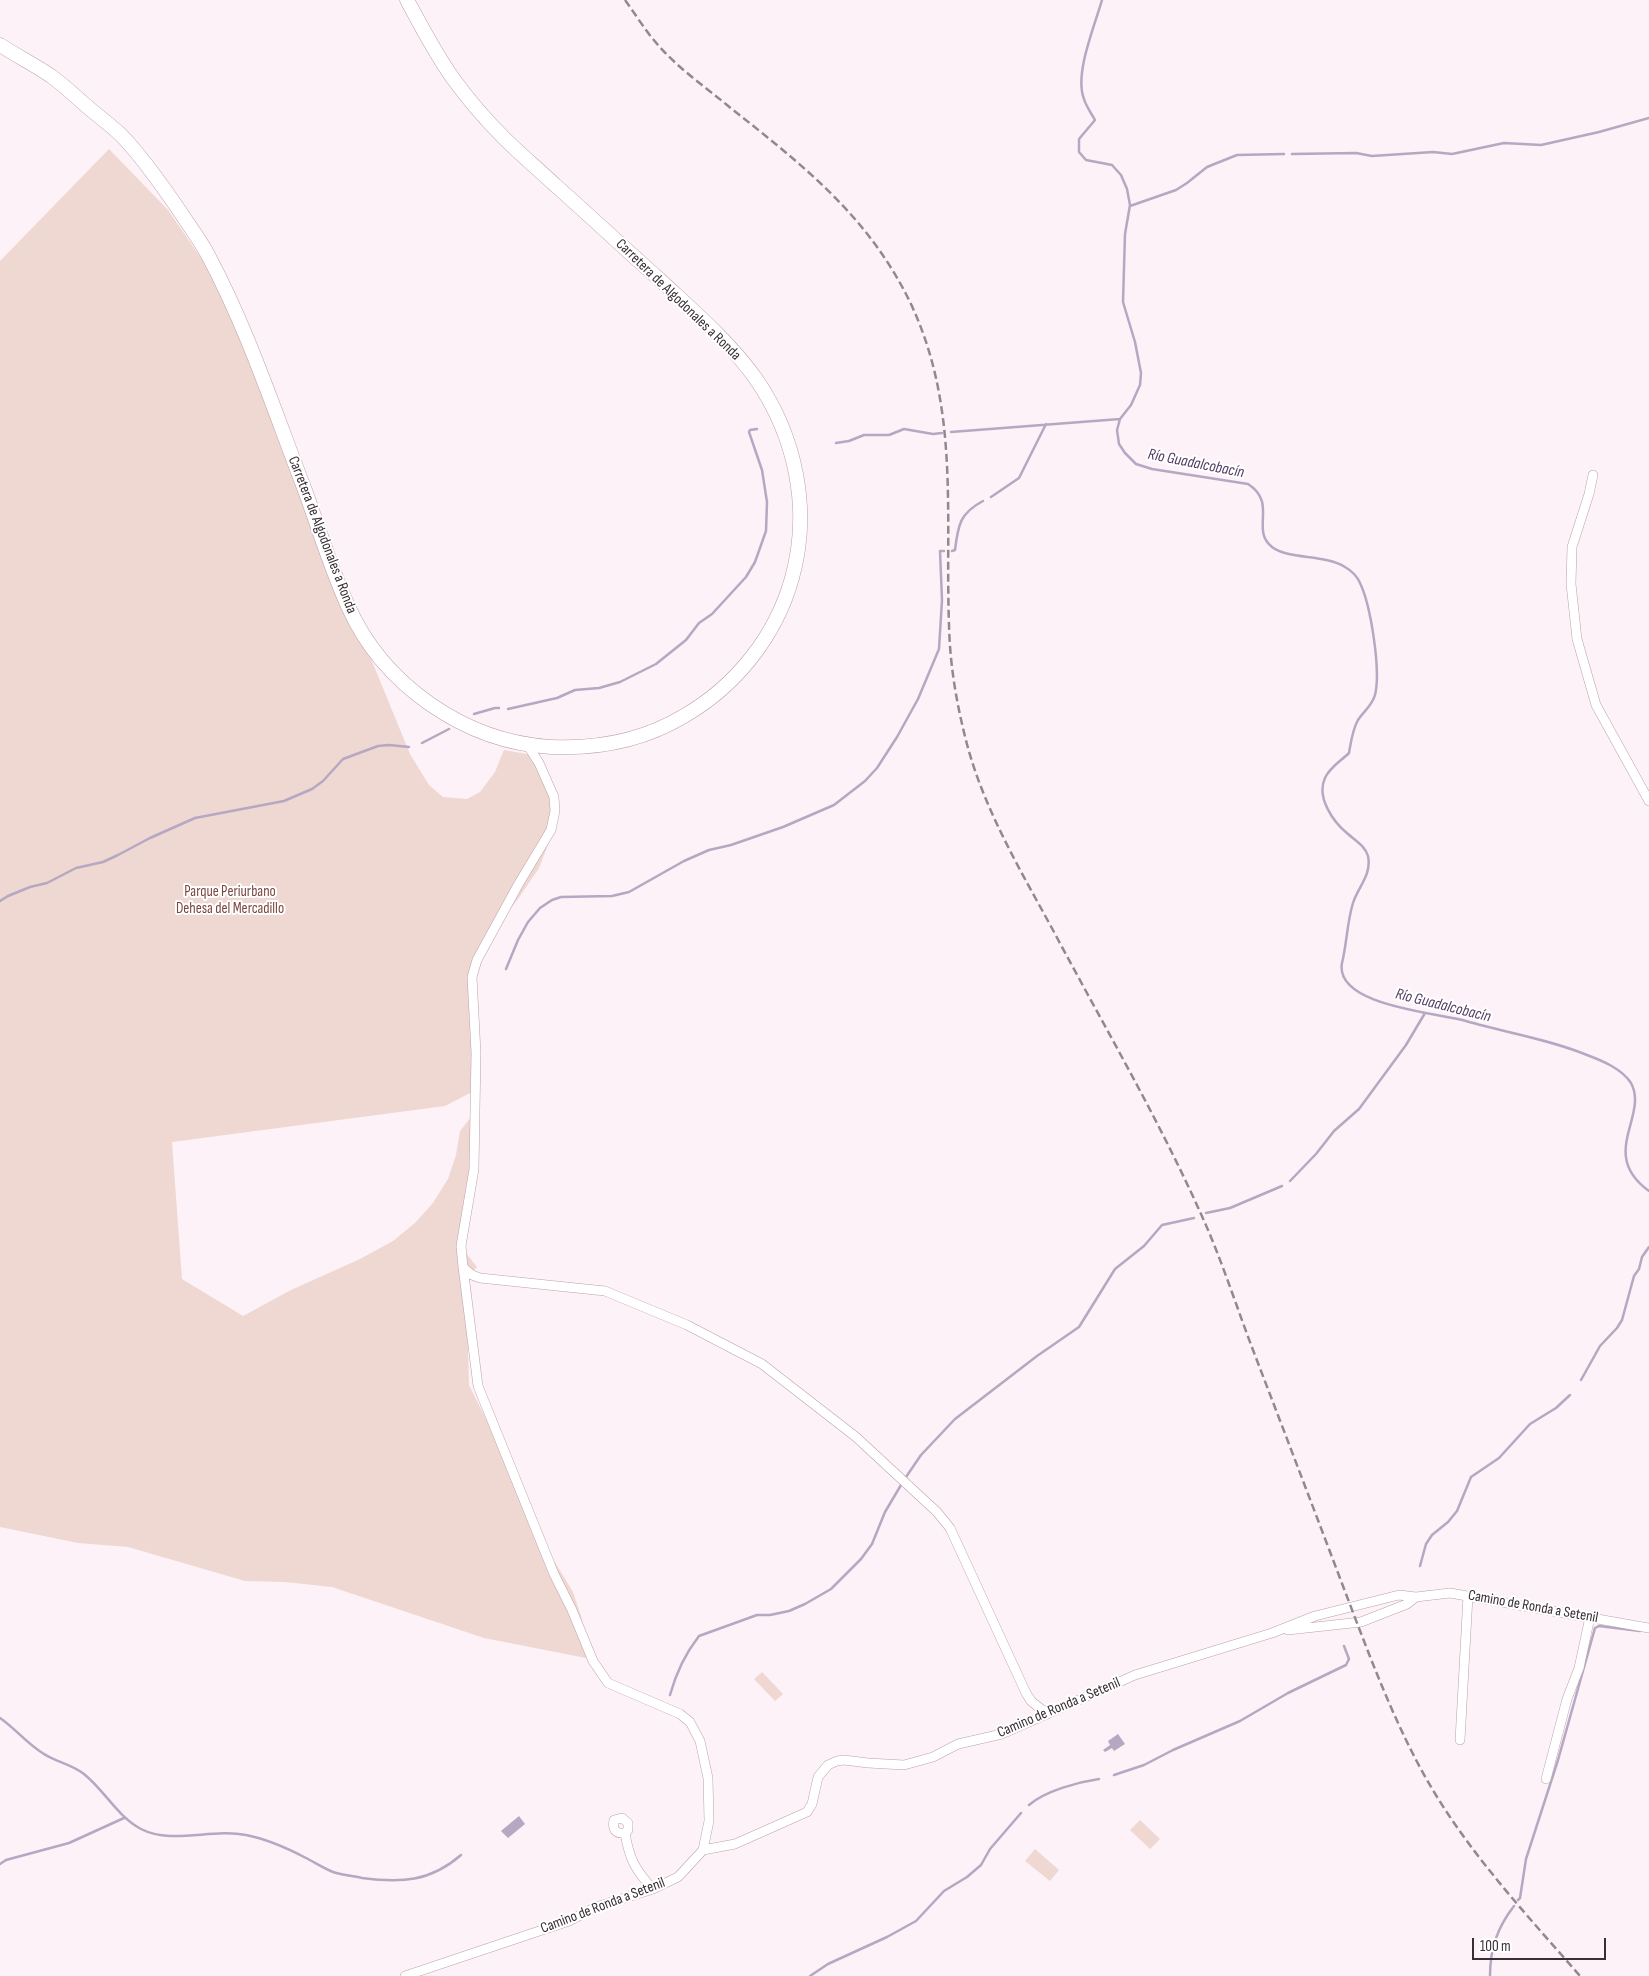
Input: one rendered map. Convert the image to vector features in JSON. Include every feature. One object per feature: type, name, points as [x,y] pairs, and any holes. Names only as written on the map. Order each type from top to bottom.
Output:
[{"type":"main road","name":"Carretera de Algodonales a Ronda","points":[[0,45],[53,78],[122,136],[168,194],[206,251],[244,329],[349,610],[382,660],[411,690],[450,717],[489,736],[528,746],[566,748],[598,746],[637,737],[680,719],[705,703],[744,667],[759,648],[786,598],[798,551],[802,522],[800,494],[794,463],[771,403],[734,351],[675,294],[504,138],[452,78],[406,0]]},
{"type":"street","points":[[1593,475],[1572,547],[1571,584],[1577,639],[1596,705],[1649,801]]},
{"type":"street","points":[[528,746],[539,763],[554,797],[555,811],[551,830],[477,960],[472,977],[476,1052],[474,1170],[461,1246],[478,1386],[554,1574],[572,1610],[593,1661],[608,1683],[680,1714],[690,1722],[700,1741],[708,1778],[709,1821],[703,1850]]},
{"type":"street","points":[[463,1268],[480,1278],[605,1292],[686,1325],[762,1364],[856,1437],[937,1512],[950,1528],[1026,1693],[1031,1701],[1047,1714]]},
{"type":"street","name":"Camino de Ronda a Setenil","points":[[405,1976],[569,1921],[596,1907],[653,1889],[678,1877],[703,1850],[735,1844],[807,1812],[812,1804],[818,1777],[828,1765],[837,1761],[904,1765],[933,1757],[958,1744],[1002,1734],[1135,1675],[1272,1633],[1315,1616],[1399,1595],[1416,1597],[1450,1593],[1649,1628]]},
{"type":"street","points":[[1460,1740],[1468,1596]]},
{"type":"street","name":"Camino de Ronda a Setenil","points":[[1272,1633],[1361,1622],[1407,1604],[1416,1597]]},
{"type":"street","points":[[1546,1779],[1567,1698],[1579,1668],[1590,1617]]},
{"type":"street","points":[[626,1832],[628,1849],[633,1865],[638,1874],[653,1889]]},
{"type":"green space","name":"Parque Periurbano Dehesa del Mercadillo","points":[[109,149],[168,210],[203,261],[224,300],[410,754],[429,785],[443,797],[467,799],[480,792],[495,772],[504,750],[538,756],[553,798],[553,821],[548,845],[539,868],[496,927],[482,955],[476,977],[474,1091],[445,1106],[172,1142],[182,1279],[243,1316],[291,1290],[360,1259],[393,1241],[415,1223],[433,1203],[448,1179],[456,1155],[460,1131],[475,1112],[470,1183],[463,1231],[466,1253],[477,1267],[466,1280],[469,1385],[488,1423],[532,1531],[553,1559],[573,1592],[591,1659],[484,1638],[332,1587],[285,1582],[245,1581],[128,1547],[78,1543],[0,1527],[0,261]]},
{"type":"green space","points":[[762,1672],[783,1694],[775,1701],[754,1679]]},
{"type":"green space","points":[[1140,1820],[1160,1839],[1150,1849],[1130,1830]]},
{"type":"green space","points":[[1035,1849],[1059,1870],[1050,1881],[1025,1861]]},
{"type":"shaded area","points":[[1118,1734],[1125,1744],[1114,1751],[1112,1748],[1105,1752],[1103,1750],[1110,1745],[1108,1741]]},
{"type":"shaded area","points":[[519,1816],[525,1824],[508,1838],[501,1831]]},
{"type":"waterway","name":"Río Guadalcobacín","points":[[1102,0],[1083,63],[1082,76],[1084,99],[1095,120],[1079,139],[1079,152],[1086,160],[1112,165],[1121,175],[1127,189],[1130,205],[1125,234],[1123,302],[1135,342],[1141,373],[1140,385],[1131,405],[1120,419],[1117,430],[1119,444],[1136,464],[1152,469],[1248,484],[1257,491],[1261,499],[1263,533],[1272,547],[1288,554],[1327,560],[1348,569],[1359,580],[1368,607],[1376,655],[1377,684],[1375,695],[1356,724],[1349,753],[1330,771],[1323,785],[1324,801],[1332,816],[1342,829],[1367,852],[1369,863],[1366,875],[1355,897],[1349,918],[1342,963],[1344,978],[1354,989],[1371,998],[1391,1005],[1466,1021],[1572,1049],[1612,1066],[1631,1083],[1635,1096],[1626,1149],[1627,1163],[1634,1177],[1649,1191]]},
{"type":"waterway","points":[[1292,154],[1356,153],[1372,156],[1433,152],[1452,154],[1504,143],[1541,145],[1649,118]]},
{"type":"waterway","points":[[1130,206],[1176,190],[1207,167],[1237,155],[1284,154]]},
{"type":"waterway","points":[[951,432],[1120,419]]},
{"type":"waterway","points":[[991,497],[1019,478],[1046,424]]},
{"type":"waterway","points":[[508,709],[557,698],[575,690],[599,688],[620,682],[656,664],[686,640],[699,623],[712,614],[746,577],[755,562],[766,531],[767,502],[762,470],[749,432],[750,430],[757,429]]},
{"type":"waterway","points":[[836,443],[849,441],[864,435],[889,435],[904,429],[933,434],[942,433]]},
{"type":"waterway","points":[[952,551],[955,550],[961,521],[969,510],[983,501]]},
{"type":"waterway","points":[[506,969],[528,922],[540,908],[552,900],[561,897],[612,896],[629,892],[684,861],[709,850],[731,845],[783,827],[834,805],[865,781],[877,768],[897,737],[918,699],[939,649],[942,600],[940,551],[944,551]]},
{"type":"waterway","points":[[474,714],[499,708]]},
{"type":"waterway","points":[[422,743],[449,729]]},
{"type":"waterway","points":[[0,901],[30,887],[47,883],[76,868],[103,862],[195,818],[284,801],[312,789],[323,781],[343,759],[378,746],[409,747]]},
{"type":"waterway","points":[[1290,1181],[1316,1154],[1334,1131],[1359,1109],[1406,1045],[1425,1013]]},
{"type":"waterway","points":[[1206,1213],[1230,1208],[1282,1186]]},
{"type":"waterway","points":[[906,1477],[921,1455],[955,1419],[1037,1356],[1079,1327],[1115,1269],[1144,1246],[1162,1225],[1194,1218]]},
{"type":"waterway","points":[[1581,1380],[1600,1346],[1622,1320],[1634,1276],[1639,1269],[1642,1257],[1649,1247]]},
{"type":"waterway","points":[[1420,1566],[1426,1544],[1432,1535],[1448,1522],[1457,1511],[1471,1477],[1499,1458],[1530,1424],[1556,1408],[1570,1395]]},
{"type":"waterway","points":[[670,1695],[681,1664],[699,1636],[757,1615],[770,1615],[789,1611],[831,1589],[861,1559],[872,1544],[885,1512],[901,1485]]},
{"type":"waterway","points":[[1518,1900],[1520,1898],[1526,1859],[1558,1760],[1595,1628],[1599,1626],[1640,1631]]},
{"type":"waterway","points":[[1114,1775],[1144,1765],[1173,1750],[1240,1721],[1288,1693],[1346,1665],[1349,1659],[1344,1646]]},
{"type":"waterway","points":[[0,1718],[38,1750],[84,1774],[133,1824],[153,1834],[166,1836],[220,1833],[246,1835],[284,1847],[333,1872],[376,1880],[402,1880],[426,1875],[438,1871],[461,1855]]},
{"type":"waterway","points":[[1029,1805],[1044,1795],[1062,1788],[1099,1779]]},
{"type":"waterway","points":[[810,1976],[828,1964],[887,1937],[916,1921],[944,1891],[967,1877],[981,1865],[990,1849],[1021,1813]]},
{"type":"waterway","points":[[0,1864],[6,1860],[69,1843],[124,1818]]},
{"type":"waterway","points":[[1490,1976],[1491,1957],[1496,1939],[1503,1922],[1514,1906]]},
{"type":"railway","points":[[625,0],[650,35],[674,62],[781,148],[853,217],[874,242],[910,302],[926,341],[937,381],[947,461],[948,583],[951,656],[957,702],[964,733],[985,796],[1017,865],[1151,1112],[1205,1223],[1364,1641],[1393,1712],[1415,1758],[1443,1807],[1479,1857],[1580,1976]]}]
